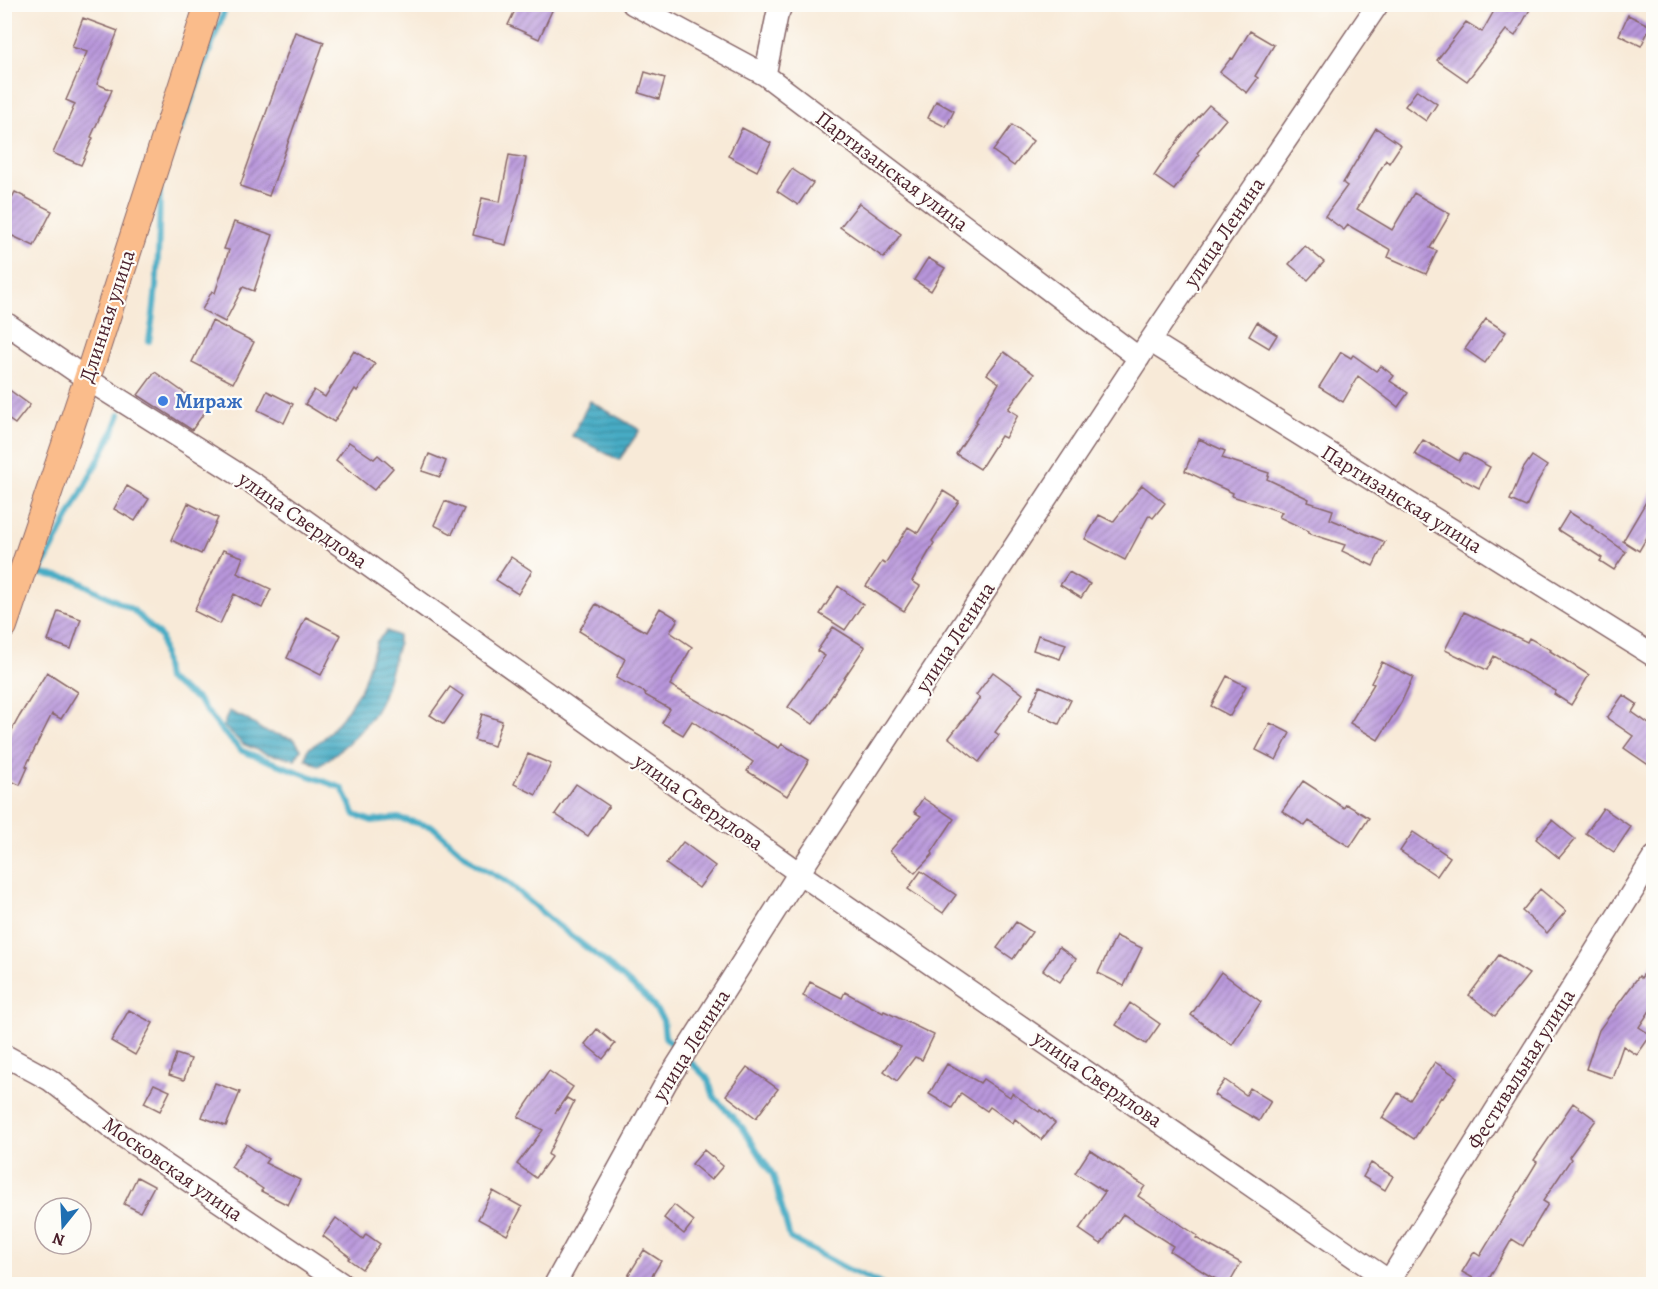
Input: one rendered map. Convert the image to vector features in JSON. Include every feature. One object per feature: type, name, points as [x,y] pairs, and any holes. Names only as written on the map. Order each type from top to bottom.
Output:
[{"type":"main road","name":"Длинная улица","points":[[4,626],[87,379],[208,4]]},
{"type":"street","name":"Партизанская улица","points":[[633,4],[765,75],[1144,350],[1653,656]]},
{"type":"street","points":[[765,75],[777,16],[782,4]]},
{"type":"street","name":"улица Ленина","points":[[555,1284],[667,1081],[800,873],[1144,350],[1378,4]]},
{"type":"street","name":"улица Свердлова","points":[[4,322],[87,379],[257,486],[800,873],[1390,1283]]},
{"type":"street","name":"Фестивальная улица","points":[[1390,1283],[1653,857]]},
{"type":"street","name":"Московская улица","points":[[4,1055],[51,1080],[121,1135],[342,1284]]},
{"type":"water","points":[[590,401],[640,430],[619,460],[572,436]]},
{"type":"water","points":[[387,631],[398,636],[398,645],[385,689],[375,712],[353,738],[319,766],[306,759],[308,749],[323,739],[342,718],[361,689],[377,641]]},
{"type":"water","points":[[229,711],[264,731],[294,739],[301,749],[295,759],[267,754],[243,744],[223,726]]},
{"type":"building","points":[[518,4],[555,4],[539,39],[508,25]]},
{"type":"building","points":[[1498,4],[1533,4],[1515,36],[1506,30],[1467,81],[1437,60],[1466,22],[1482,32]]},
{"type":"building","points":[[1628,15],[1651,26],[1641,46],[1619,35]]},
{"type":"building","points":[[83,18],[118,31],[97,84],[112,90],[81,165],[53,153],[75,104],[66,100],[87,52],[72,47]]},
{"type":"building","points":[[1250,31],[1274,45],[1255,76],[1258,78],[1247,93],[1220,72],[1231,58],[1233,59]]},
{"type":"building","points":[[295,32],[324,42],[269,196],[240,186]]},
{"type":"building","points":[[645,72],[665,78],[659,99],[639,93]]},
{"type":"building","points":[[1417,90],[1437,104],[1426,121],[1405,106]]},
{"type":"building","points":[[936,101],[954,111],[946,127],[928,118]]},
{"type":"building","points":[[1209,105],[1226,119],[1197,153],[1199,155],[1174,190],[1154,176],[1179,139]]},
{"type":"building","points":[[1012,125],[1033,141],[1014,166],[993,151]]},
{"type":"building","points":[[742,128],[771,143],[757,171],[728,156]]},
{"type":"building","points":[[1376,128],[1401,145],[1389,163],[1386,160],[1357,209],[1392,230],[1414,193],[1450,214],[1430,248],[1437,251],[1426,274],[1388,257],[1391,250],[1348,225],[1344,230],[1325,216],[1347,186],[1343,183]]},
{"type":"building","points":[[509,155],[526,158],[506,245],[473,235],[482,198],[500,202]]},
{"type":"building","points":[[792,169],[813,183],[798,205],[777,191]]},
{"type":"building","points":[[15,192],[52,211],[34,246],[4,232],[4,213]]},
{"type":"building","points":[[859,203],[901,234],[884,258],[840,227]]},
{"type":"building","points":[[234,222],[273,235],[254,291],[243,287],[225,322],[202,310],[212,291],[215,293],[229,250],[224,249]]},
{"type":"building","points":[[1305,246],[1324,262],[1308,280],[1289,264]]},
{"type":"building","points":[[928,258],[945,268],[931,291],[914,280]]},
{"type":"building","points":[[1486,319],[1506,332],[1485,363],[1465,349]]},
{"type":"building","points":[[212,321],[254,342],[233,383],[192,362]]},
{"type":"building","points":[[1257,322],[1277,335],[1269,348],[1249,336]]},
{"type":"building","points":[[354,351],[375,364],[357,391],[355,389],[334,422],[305,404],[314,390],[325,397]]},
{"type":"building","points":[[1004,352],[1034,374],[1008,409],[1018,415],[1005,438],[1001,436],[980,469],[956,454],[999,383],[987,374]]},
{"type":"building","points":[[1341,352],[1351,358],[1353,355],[1376,371],[1381,366],[1394,376],[1390,381],[1408,393],[1398,407],[1358,376],[1343,402],[1319,387]]},
{"type":"building","points":[[155,372],[207,409],[192,430],[138,395]]},
{"type":"building","points":[[4,386],[30,405],[15,424],[4,416]]},
{"type":"building","points":[[267,391],[293,404],[284,423],[258,410]]},
{"type":"building","points":[[1199,439],[1225,451],[1222,458],[1269,473],[1267,479],[1309,499],[1308,502],[1333,510],[1330,519],[1385,542],[1373,566],[1342,551],[1345,545],[1308,533],[1309,531],[1279,517],[1282,512],[1232,496],[1233,493],[1185,471]]},
{"type":"building","points":[[1423,440],[1459,461],[1464,453],[1490,467],[1479,488],[1414,454]]},
{"type":"building","points":[[349,442],[374,459],[378,455],[393,468],[374,490],[336,460]]},
{"type":"building","points":[[429,454],[446,461],[440,477],[422,471]]},
{"type":"building","points":[[1532,456],[1547,466],[1526,507],[1510,500],[1523,469]]},
{"type":"building","points":[[1142,485],[1165,503],[1153,518],[1149,515],[1125,560],[1085,539],[1099,515],[1113,522]]},
{"type":"building","points":[[127,486],[149,499],[135,521],[114,509]]},
{"type":"building","points":[[1653,490],[1653,527],[1639,551],[1623,541]]},
{"type":"building","points":[[943,491],[959,501],[932,541],[934,543],[912,581],[920,586],[904,611],[866,586],[882,562],[885,564],[908,527],[918,533]]},
{"type":"building","points":[[445,501],[464,509],[452,534],[434,525]]},
{"type":"building","points":[[188,503],[218,518],[201,554],[171,540]]},
{"type":"building","points":[[1569,512],[1626,552],[1614,570],[1600,561],[1602,558],[1558,530]]},
{"type":"building","points":[[223,550],[243,557],[237,573],[271,589],[262,608],[234,594],[220,624],[194,611]]},
{"type":"building","points":[[511,557],[532,571],[518,594],[496,580]]},
{"type":"building","points":[[1069,572],[1090,584],[1081,598],[1060,585]]},
{"type":"building","points":[[838,586],[863,604],[845,630],[820,614]]},
{"type":"building","points":[[596,604],[646,632],[660,608],[678,619],[670,632],[692,647],[670,685],[779,748],[782,744],[809,760],[787,796],[747,771],[753,762],[692,721],[683,735],[662,723],[670,709],[645,695],[646,693],[616,678],[625,659],[579,631]]},
{"type":"building","points":[[58,611],[81,619],[71,649],[48,641]]},
{"type":"building","points":[[1464,612],[1527,642],[1529,638],[1589,675],[1571,705],[1554,694],[1556,691],[1494,656],[1487,670],[1445,650]]},
{"type":"building","points":[[306,617],[341,635],[321,675],[287,658]]},
{"type":"building","points":[[833,627],[865,647],[813,724],[788,707],[825,656],[817,651]]},
{"type":"building","points":[[1038,635],[1066,644],[1060,659],[1033,650]]},
{"type":"building","points":[[1382,662],[1413,677],[1401,703],[1378,740],[1350,723],[1374,684],[1371,683]]},
{"type":"building","points":[[47,672],[78,692],[61,719],[52,714],[26,766],[28,767],[20,785],[4,778],[4,745]]},
{"type":"building","points":[[993,672],[1023,694],[995,732],[999,735],[979,762],[949,738],[980,698],[976,695]]},
{"type":"building","points":[[1227,676],[1246,686],[1230,716],[1211,706]]},
{"type":"building","points":[[1040,686],[1071,700],[1059,724],[1029,710]]},
{"type":"building","points":[[450,687],[463,696],[444,724],[430,715]]},
{"type":"building","points":[[1623,695],[1637,704],[1632,712],[1653,727],[1653,768],[1624,748],[1633,736],[1607,718]]},
{"type":"building","points":[[482,714],[502,721],[494,746],[474,740]]},
{"type":"building","points":[[1270,723],[1290,733],[1276,760],[1256,750]]},
{"type":"building","points":[[528,754],[551,764],[536,795],[514,784]]},
{"type":"building","points":[[1303,781],[1344,808],[1346,804],[1369,818],[1350,847],[1309,821],[1305,826],[1282,811]]},
{"type":"building","points":[[576,784],[609,806],[588,836],[555,814]]},
{"type":"building","points":[[923,798],[954,819],[932,852],[933,854],[915,873],[890,851],[921,816],[914,812]]},
{"type":"building","points":[[1603,808],[1631,827],[1614,852],[1586,833]]},
{"type":"building","points":[[1552,820],[1575,839],[1559,858],[1536,839]]},
{"type":"building","points":[[1413,832],[1450,857],[1437,876],[1400,851]]},
{"type":"building","points":[[683,842],[715,866],[699,888],[666,864]]},
{"type":"building","points":[[921,871],[956,895],[943,913],[908,889]]},
{"type":"building","points":[[1540,889],[1566,911],[1547,933],[1522,911]]},
{"type":"building","points":[[1016,922],[1032,932],[1013,959],[997,948]]},
{"type":"building","points":[[1116,936],[1142,948],[1124,986],[1098,973]]},
{"type":"building","points":[[1059,947],[1076,959],[1060,982],[1043,970]]},
{"type":"building","points":[[1499,955],[1529,974],[1495,1016],[1469,995]]},
{"type":"building","points":[[1653,961],[1653,1006],[1639,1027],[1651,1035],[1637,1055],[1623,1046],[1612,1078],[1586,1069],[1599,1030]]},
{"type":"building","points":[[1221,972],[1261,1002],[1232,1045],[1191,1015]]},
{"type":"building","points":[[810,982],[842,998],[845,992],[883,1013],[884,1011],[934,1035],[922,1060],[915,1057],[897,1081],[884,1071],[901,1047],[803,996]]},
{"type":"building","points":[[1130,1003],[1160,1024],[1146,1044],[1116,1025]]},
{"type":"building","points":[[129,1010],[153,1023],[135,1055],[111,1041]]},
{"type":"building","points":[[597,1029],[615,1044],[603,1059],[585,1044]]},
{"type":"building","points":[[176,1054],[191,1059],[184,1080],[169,1075]]},
{"type":"building","points":[[1435,1062],[1457,1077],[1414,1139],[1382,1118],[1398,1093],[1410,1100]]},
{"type":"building","points":[[947,1064],[980,1083],[983,1079],[1010,1097],[1012,1093],[1039,1112],[1040,1110],[1055,1123],[1041,1140],[1015,1119],[1013,1123],[990,1107],[987,1111],[961,1093],[952,1108],[929,1094]]},
{"type":"building","points":[[747,1067],[778,1089],[756,1118],[726,1095]]},
{"type":"building","points":[[549,1071],[573,1087],[555,1113],[567,1098],[574,1102],[548,1154],[551,1157],[536,1178],[517,1164],[543,1130],[518,1117]]},
{"type":"building","points":[[1225,1080],[1246,1095],[1250,1088],[1271,1101],[1259,1121],[1214,1095]]},
{"type":"building","points":[[215,1083],[240,1092],[226,1126],[202,1117]]},
{"type":"building","points":[[154,1084],[170,1091],[160,1111],[144,1103]]},
{"type":"building","points":[[1573,1103],[1596,1120],[1569,1157],[1571,1159],[1543,1201],[1548,1204],[1523,1246],[1512,1239],[1486,1284],[1462,1272],[1474,1252],[1480,1256],[1537,1162],[1534,1160]]},
{"type":"building","points":[[246,1144],[268,1159],[265,1163],[300,1180],[288,1205],[261,1191],[263,1189],[231,1167]]},
{"type":"building","points":[[704,1150],[723,1166],[711,1180],[692,1164]]},
{"type":"building","points":[[1090,1150],[1145,1186],[1138,1196],[1198,1236],[1196,1238],[1241,1263],[1229,1284],[1210,1276],[1170,1251],[1173,1246],[1123,1214],[1101,1244],[1079,1229],[1105,1192],[1075,1173]]},
{"type":"building","points":[[1371,1163],[1393,1176],[1385,1190],[1363,1177]]},
{"type":"building","points":[[137,1177],[154,1186],[140,1212],[124,1204]]},
{"type":"building","points":[[493,1191],[522,1207],[507,1235],[478,1219]]},
{"type":"building","points":[[674,1205],[694,1221],[684,1234],[664,1218]]},
{"type":"building","points":[[336,1218],[363,1239],[366,1234],[380,1244],[362,1269],[323,1236]]},
{"type":"building","points":[[644,1250],[661,1261],[647,1284],[623,1284]]},
{"type":"waterway","points":[[179,133],[227,4]]},
{"type":"waterway","points":[[149,341],[156,284],[160,188]]},
{"type":"waterway","points":[[40,572],[112,434],[120,414]]},
{"type":"waterway","points":[[4,577],[9,571],[17,571]]},
{"type":"waterway","points":[[30,572],[74,579],[133,610],[161,637],[167,679],[198,700],[222,731],[242,751],[342,788],[355,815],[372,821],[398,818],[433,827],[475,864],[506,881],[552,921],[604,961],[650,1001],[663,1020],[665,1037],[708,1079],[714,1097],[742,1127],[773,1175],[790,1238],[847,1269],[882,1284]]},
{"type":"place","name":"Мираж","points":[[163,401]]}]
